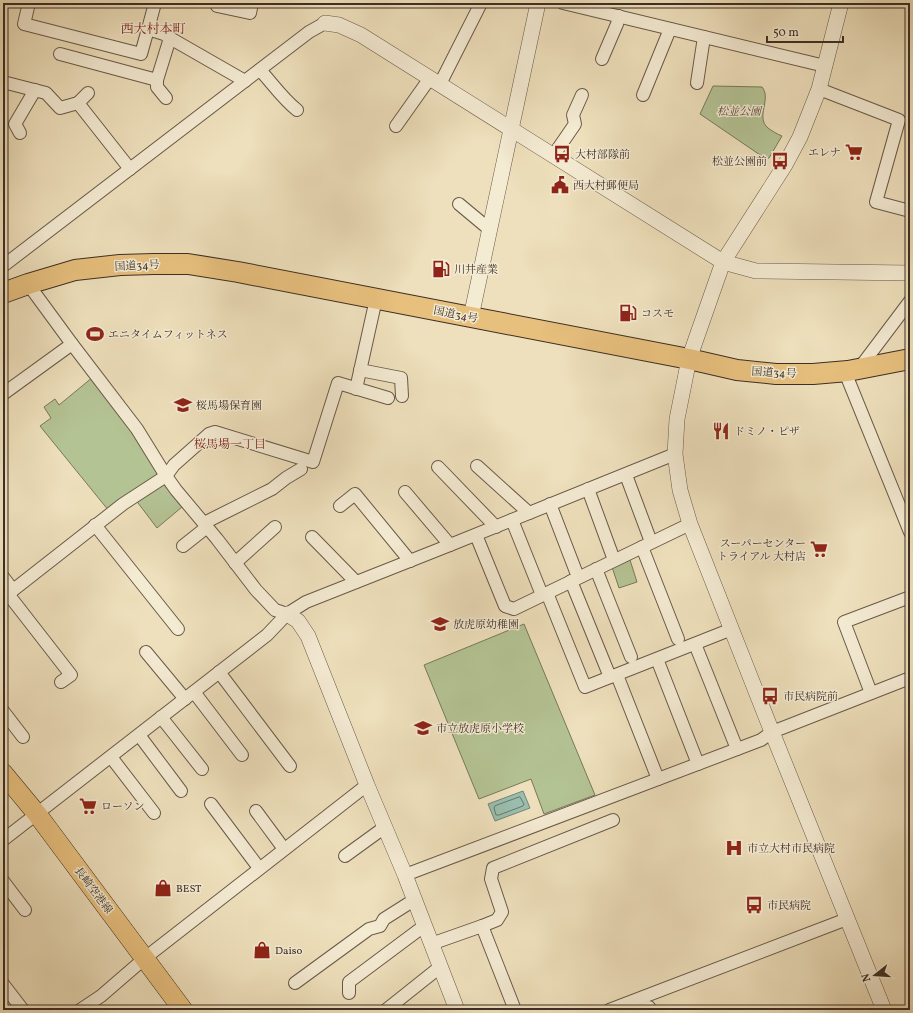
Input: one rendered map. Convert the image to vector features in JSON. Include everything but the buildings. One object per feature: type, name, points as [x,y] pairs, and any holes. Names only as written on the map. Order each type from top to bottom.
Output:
[{"type":"highway","name":"国道34号","points":[[3,293],[75,270],[120,265],[188,264],[238,272],[689,359],[737,370],[776,374],[812,374],[908,364]]},
{"type":"main road","name":"長崎空港線","points":[[3,773],[37,814],[182,1010]]},
{"type":"street","points":[[29,3],[24,24],[141,54],[155,3]]},
{"type":"street","points":[[217,6],[250,13],[252,3]]},
{"type":"street","points":[[396,126],[435,81],[481,3]]},
{"type":"street","points":[[471,317],[538,3]]},
{"type":"street","points":[[563,3],[825,66]]},
{"type":"street","points":[[841,3],[819,89],[800,136],[788,159],[724,262],[689,359],[677,419],[675,454],[680,490],[690,524],[884,1010]]},
{"type":"street","points":[[602,59],[618,24],[619,16]]},
{"type":"street","points":[[3,266],[309,32],[326,23],[339,25],[361,34],[724,262],[756,271],[910,274]]},
{"type":"street","points":[[148,29],[164,34],[245,81]]},
{"type":"street","points":[[643,95],[670,29]]},
{"type":"street","points":[[697,83],[704,37]]},
{"type":"street","points":[[157,83],[170,38]]},
{"type":"street","points":[[60,54],[157,83],[166,98]]},
{"type":"street","points":[[260,70],[297,110]]},
{"type":"street","points":[[3,82],[46,94],[60,108],[78,103],[88,93]]},
{"type":"street","points":[[140,83],[157,83]]},
{"type":"street","points":[[819,89],[899,120],[876,202],[910,211]]},
{"type":"street","points":[[20,133],[14,124],[35,90]]},
{"type":"street","points":[[553,156],[575,124],[573,115],[582,95]]},
{"type":"street","points":[[78,103],[104,127],[130,169]]},
{"type":"street","points":[[459,204],[489,229]]},
{"type":"street","points":[[28,284],[137,429],[166,476],[256,590],[275,610],[287,614],[298,622],[308,636],[367,785],[405,875],[457,1010]]},
{"type":"street","points":[[356,389],[376,299]]},
{"type":"street","points":[[910,301],[851,371],[910,532]]},
{"type":"street","points":[[3,394],[72,344]]},
{"type":"street","points":[[360,370],[401,378],[402,396]]},
{"type":"street","points":[[8,594],[123,504],[166,476],[174,465],[210,434],[215,432],[313,462],[338,383],[388,398]]},
{"type":"street","points":[[3,840],[267,635],[287,614],[306,602],[626,475],[675,454]]},
{"type":"street","points":[[477,466],[529,513]]},
{"type":"street","points":[[438,467],[496,527]]},
{"type":"street","points":[[183,546],[206,525],[272,489],[301,469]]},
{"type":"street","points":[[626,475],[646,544],[678,639]]},
{"type":"street","points":[[588,489],[614,560]]},
{"type":"street","points":[[405,492],[450,545]]},
{"type":"street","points":[[340,506],[355,494],[410,561]]},
{"type":"street","points":[[550,504],[574,579],[613,676],[658,779]]},
{"type":"street","points":[[512,520],[585,687],[732,629]]},
{"type":"street","points":[[476,535],[505,606],[514,609],[690,524]]},
{"type":"street","points":[[95,525],[128,560],[161,601],[178,629]]},
{"type":"street","points":[[235,563],[275,526]]},
{"type":"street","points":[[312,537],[356,582]]},
{"type":"street","points":[[596,569],[631,657]]},
{"type":"street","points":[[3,577],[8,594],[71,675],[61,682]]},
{"type":"street","points":[[871,693],[844,622],[910,597]]},
{"type":"street","points":[[695,644],[737,749]]},
{"type":"street","points":[[146,652],[190,696],[242,755]]},
{"type":"street","points":[[657,659],[698,764]]},
{"type":"street","points":[[219,672],[290,766]]},
{"type":"street","points":[[405,875],[761,740],[772,732],[910,678]]},
{"type":"street","points":[[9,713],[23,737]]},
{"type":"street","points":[[162,717],[202,769]]},
{"type":"street","points":[[139,735],[181,791]]},
{"type":"street","points":[[111,757],[154,813]]},
{"type":"street","points":[[80,1010],[101,996],[145,958],[367,785]]},
{"type":"street","points":[[211,804],[259,868]]},
{"type":"street","points":[[256,811],[284,849]]},
{"type":"street","points":[[431,944],[497,920],[502,912],[491,879],[493,868],[613,820]]},
{"type":"street","points":[[345,856],[385,827]]},
{"type":"street","points":[[3,881],[25,910]]},
{"type":"street","points":[[295,983],[369,929],[380,926],[384,919],[414,900]]},
{"type":"street","points":[[609,1010],[847,918]]},
{"type":"street","points":[[349,993],[349,982],[424,926]]},
{"type":"street","points":[[482,926],[515,1010]]},
{"type":"street","points":[[386,1010],[440,967]]},
{"type":"street","points":[[3,984],[23,1010]]},
{"type":"street","points":[[642,1010],[649,1007],[650,1010]]},
{"type":"green space","name":"松並公園","points":[[713,86],[762,87],[765,92],[763,113],[764,124],[782,136],[769,158],[766,159],[700,114]]},
{"type":"green space","points":[[93,377],[135,432],[160,478],[109,511],[40,426],[51,418],[44,407],[55,399],[59,405]]},
{"type":"green space","points":[[161,481],[182,507],[157,528],[135,499]]},
{"type":"green space","points":[[630,560],[637,582],[619,588],[612,567]]},
{"type":"green space","points":[[524,624],[595,795],[544,814],[531,779],[479,799],[424,665]]},
{"type":"water","points":[[523,791],[530,808],[495,821],[488,804]]},
{"type":"place","name":"エレナ","points":[[854,152]]},
{"type":"place","name":"大村部隊前","points":[[562,154]]},
{"type":"place","name":"松並公園前","points":[[780,161]]},
{"type":"place","name":"西大村郵便局","points":[[560,185]]},
{"type":"place","name":"川井産業","points":[[441,269]]},
{"type":"place","name":"コスモ","points":[[628,313]]},
{"type":"place","name":"エニタイムフィットネス","points":[[95,334]]},
{"type":"place","name":"桜馬場保育園","points":[[183,405]]},
{"type":"place","name":"ドミノ・ピザ","points":[[721,431]]},
{"type":"place","name":"スーパーセンター トライアル 大村店","points":[[819,549]]},
{"type":"place","name":"放虎原幼稚園","points":[[440,624]]},
{"type":"place","name":"市民病院前","points":[[770,696]]},
{"type":"place","name":"市立放虎原小学校","points":[[423,728]]},
{"type":"place","name":"ローソン","points":[[88,806]]},
{"type":"place","name":"市立大村市民病院","points":[[734,848]]},
{"type":"place","name":"BEST","points":[[163,888]]},
{"type":"place","name":"市民病院","points":[[754,905]]},
{"type":"place","name":"Daiso","points":[[262,950]]},
{"type":"district","name":"西大村本町","points":[[153,28]]},
{"type":"district","name":"桜馬場一丁目","points":[[230,444]]}]
